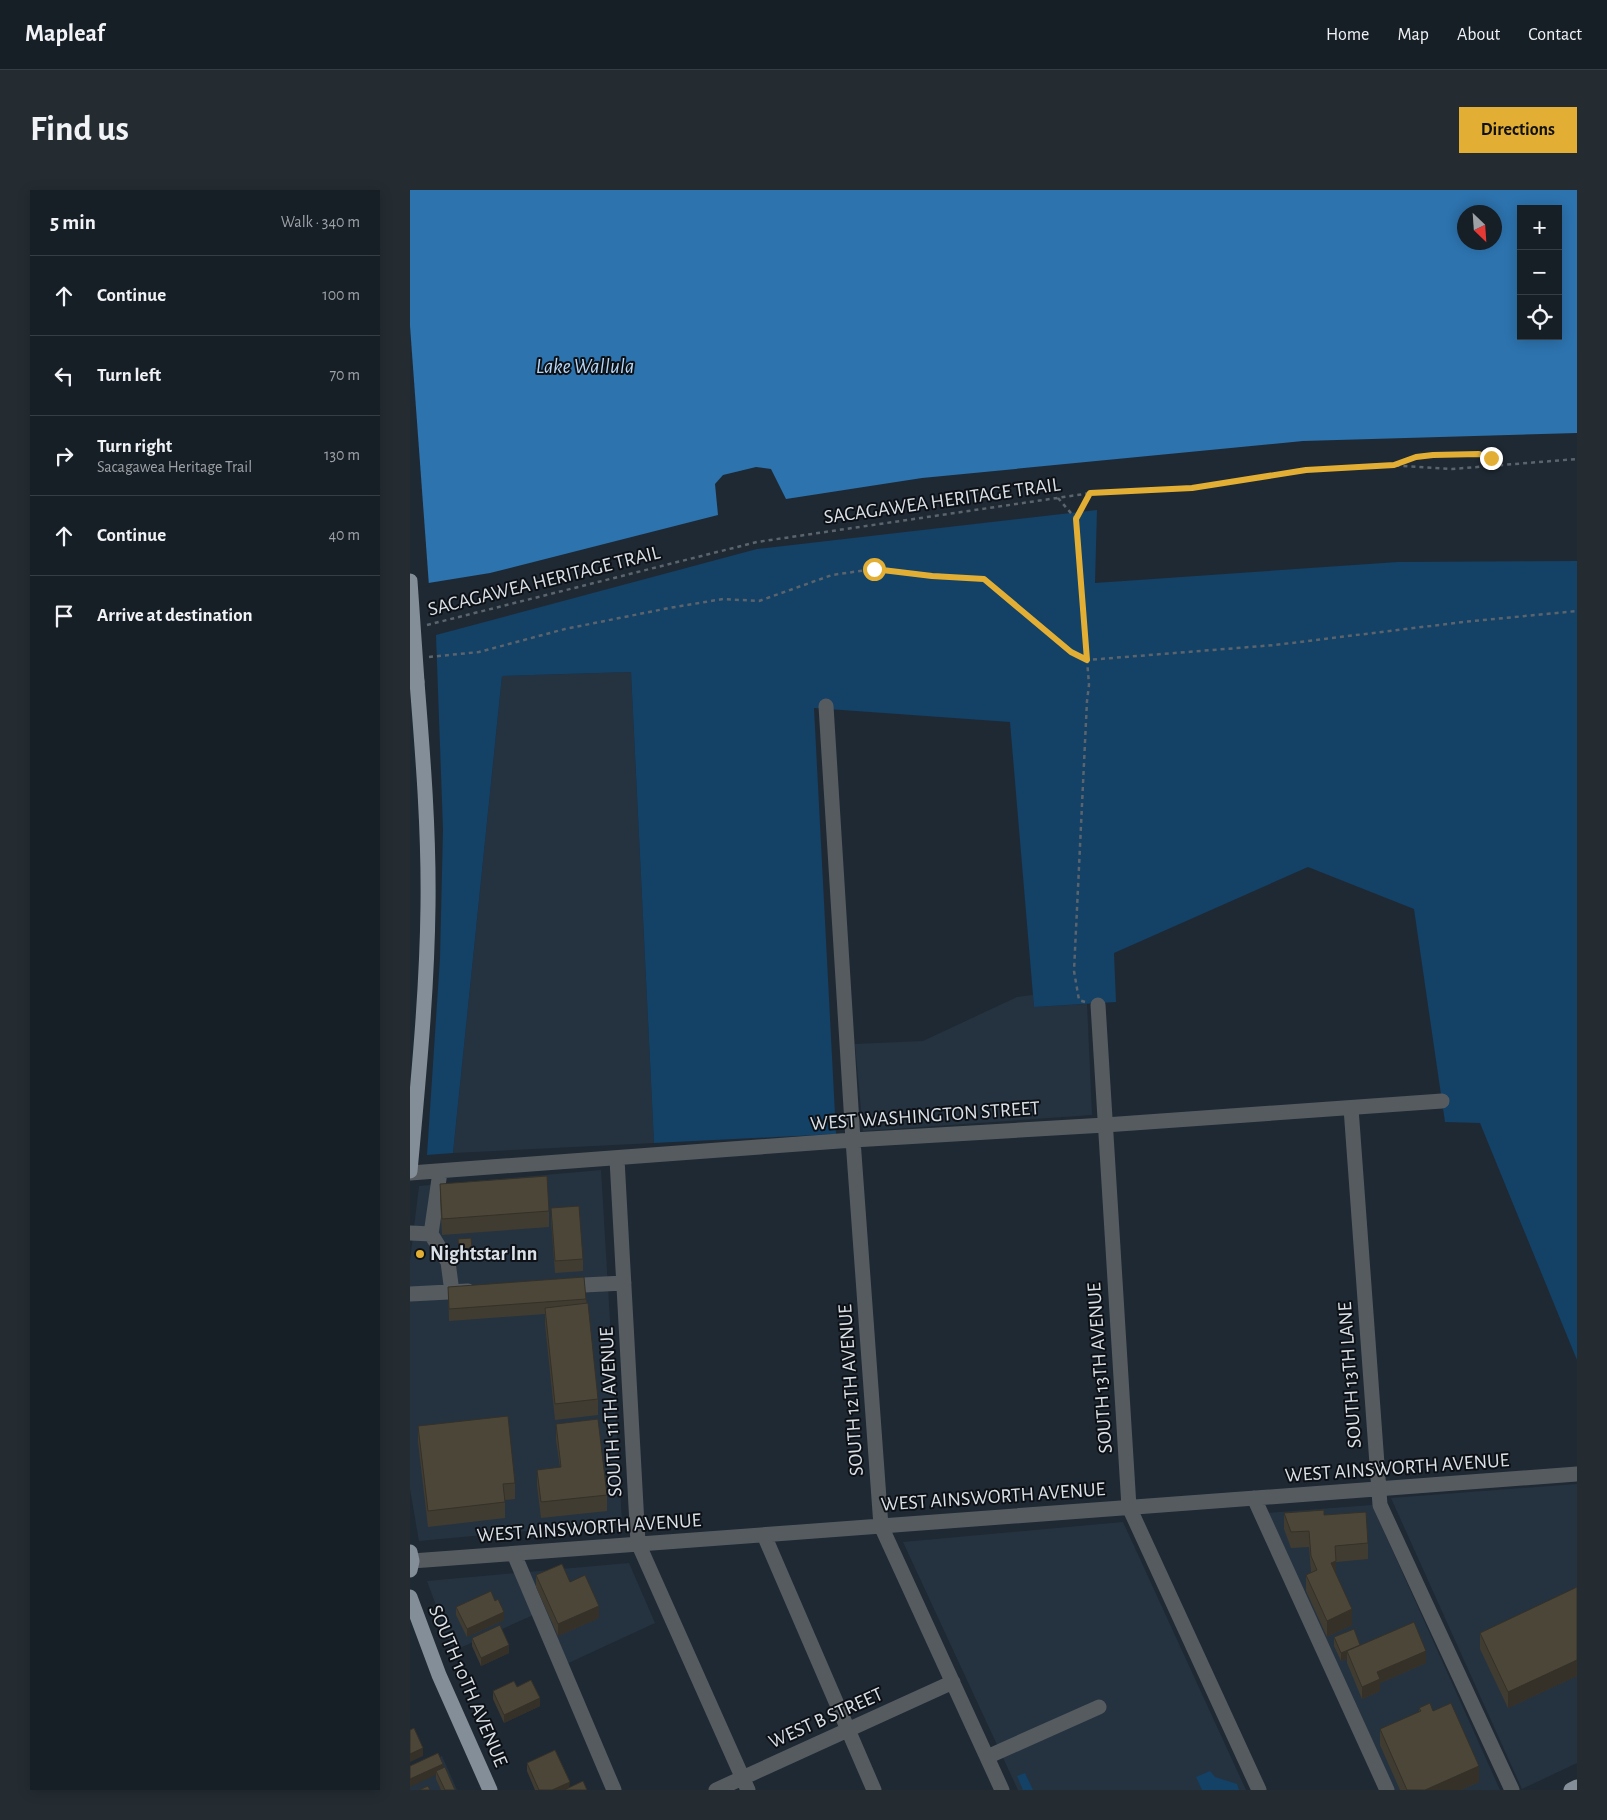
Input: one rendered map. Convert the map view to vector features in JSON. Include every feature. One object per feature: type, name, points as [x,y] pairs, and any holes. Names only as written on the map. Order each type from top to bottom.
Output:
[{"type":"main road","points":[[410,580],[427,821],[428,904],[423,1017],[410,1172]]},
{"type":"main road","name":"SOUTH 10TH AVENUE","points":[[410,1597],[439,1675],[490,1790]]},
{"type":"main road","points":[[1571,1790],[1577,1787]]},
{"type":"street","name":"SOUTH 12TH AVENUE","points":[[826,706],[853,1140],[881,1526],[1002,1790]]},
{"type":"street","name":"SOUTH 13TH AVENUE","points":[[1098,1005],[1129,1507],[1259,1790]]},
{"type":"street","name":"WEST WASHINGTON STREET","points":[[410,1172],[440,1172],[853,1140],[1105,1125],[1442,1101]]},
{"type":"street","name":"SOUTH 13TH LANE","points":[[1351,1108],[1380,1505],[1512,1790]]},
{"type":"street","name":"SOUTH 11TH AVENUE","points":[[617,1159],[638,1544],[745,1784]]},
{"type":"street","points":[[440,1172],[431,1234],[448,1262],[452,1292]]},
{"type":"street","points":[[410,1233],[431,1234]]},
{"type":"street","points":[[547,1287],[624,1283]]},
{"type":"street","points":[[410,1294],[480,1290]]},
{"type":"street","name":"WEST AINSWORTH AVENUE","points":[[411,1561],[1577,1474]]},
{"type":"street","points":[[1254,1498],[1387,1790]]},
{"type":"street","points":[[764,1535],[874,1790]]},
{"type":"street","points":[[514,1554],[614,1790]]},
{"type":"street","name":"WEST B STREET","points":[[716,1790],[745,1784],[847,1730],[953,1682]]},
{"type":"street","points":[[987,1757],[1099,1707]]},
{"type":"path","points":[[1394,465],[1416,457],[1472,454],[1491,458],[1501,464]]},
{"type":"path","name":"SACAGAWEA HERITAGE TRAIL","points":[[420,627],[757,542],[1090,493],[1192,488],[1306,470],[1394,465],[1452,470],[1501,464],[1577,459]]},
{"type":"path","points":[[1090,493],[1076,519],[1089,685],[1085,728],[1074,971],[1079,1000],[1098,1005]]},
{"type":"path","points":[[1058,498],[1076,519]]},
{"type":"path","points":[[420,658],[479,652],[565,630],[669,608],[723,599],[760,601],[832,575],[874,569],[932,576],[984,579],[1071,652],[1087,660],[1275,645],[1464,622],[1577,611]]},
{"type":"shaded area","points":[[1097,510],[1095,583],[1398,562],[1577,561],[1577,1360],[1480,1123],[1445,1122],[1414,909],[1308,867],[1114,953],[1116,1002],[1034,1007],[1010,722],[814,708],[836,1134],[654,1143],[631,672],[502,676],[453,1153],[427,1155],[440,958],[443,829],[436,635],[757,549]]},
{"type":"shaded area","points":[[631,672],[654,1143],[453,1153],[502,676]]},
{"type":"shaded area","points":[[1033,995],[1034,1007],[1087,1004],[1092,1115],[863,1131],[855,1044],[923,1041],[1017,997]]},
{"type":"shaded area","points":[[601,1170],[622,1522],[419,1541],[410,1489],[410,1261],[419,1186]]},
{"type":"shaded area","points":[[1577,1484],[1577,1763],[1522,1789],[1391,1498]]},
{"type":"shaded area","points":[[1372,1505],[1500,1790],[1392,1790],[1267,1513]]},
{"type":"shaded area","points":[[1123,1522],[1246,1790],[1018,1790],[903,1542]]},
{"type":"shaded area","points":[[629,1563],[655,1623],[562,1666],[540,1612],[453,1651],[427,1581]]},
{"type":"shaded area","points":[[442,1756],[457,1790],[410,1790],[410,1771]]},
{"type":"shaded area","points":[[1210,1771],[1215,1777],[1237,1784],[1239,1790],[1202,1790],[1196,1777]]},
{"type":"shaded area","points":[[1025,1773],[1033,1790],[1023,1790],[1017,1776]]},
{"type":"water","name":"Lake Wallula","points":[[410,190],[1577,190],[1577,433],[1303,441],[922,478],[786,499],[771,469],[756,467],[723,475],[715,484],[718,515],[490,573],[410,586]]},
{"type":"pier","points":[[410,326],[429,586],[410,589]]},
{"type":"building","points":[[547,1176],[549,1211],[442,1219],[440,1184]]},
{"type":"building","points":[[579,1206],[583,1259],[555,1261],[551,1208]]},
{"type":"building","points":[[471,1238],[472,1248],[459,1250],[458,1239]]},
{"type":"building","points":[[584,1277],[586,1299],[449,1309],[448,1287]]},
{"type":"building","points":[[588,1303],[598,1399],[555,1404],[545,1308]]},
{"type":"building","points":[[508,1416],[515,1483],[503,1484],[505,1502],[428,1511],[418,1426]]},
{"type":"building","points":[[598,1419],[607,1495],[541,1502],[537,1470],[561,1467],[556,1424]]},
{"type":"building","points":[[1324,1510],[1324,1515],[1366,1512],[1368,1543],[1335,1546],[1336,1561],[1331,1563],[1352,1609],[1327,1621],[1306,1575],[1317,1570],[1311,1556],[1309,1531],[1291,1532],[1284,1513]]},
{"type":"building","points":[[562,1564],[570,1582],[585,1575],[599,1606],[558,1624],[536,1575]]},
{"type":"building","points":[[1577,1587],[1577,1660],[1508,1692],[1480,1633]]},
{"type":"building","points":[[491,1591],[495,1601],[498,1599],[504,1612],[467,1629],[456,1607]]},
{"type":"building","points":[[1414,1622],[1426,1651],[1377,1672],[1380,1679],[1362,1687],[1347,1651]]},
{"type":"building","points":[[500,1625],[509,1645],[481,1658],[472,1638]]},
{"type":"building","points":[[1354,1629],[1360,1645],[1341,1653],[1334,1637]]},
{"type":"building","points":[[531,1680],[540,1698],[504,1715],[493,1691],[514,1681],[517,1687]]},
{"type":"building","points":[[1430,1703],[1433,1711],[1451,1703],[1479,1766],[1425,1790],[1407,1790],[1380,1729],[1421,1711],[1419,1708]]},
{"type":"building","points":[[414,1728],[423,1748],[410,1754],[410,1730]]},
{"type":"building","points":[[555,1750],[570,1782],[552,1790],[539,1790],[527,1763]]},
{"type":"building","points":[[438,1753],[443,1764],[410,1779],[410,1766]]},
{"type":"building","points":[[445,1767],[455,1790],[445,1790],[436,1771]]},
{"type":"building","points":[[583,1781],[587,1790],[564,1790]]},
{"type":"building","points":[[428,1786],[430,1790],[419,1790]]},
{"type":"place","name":"Nightstar Inn","points":[[420,1254]]},
{"type":"route","points":[[874,569],[932,576],[984,579],[1071,652],[1087,660],[1076,519],[1090,493],[1192,488],[1306,470],[1394,465],[1416,457],[1433,455],[1479,454],[1491,458]]}]
